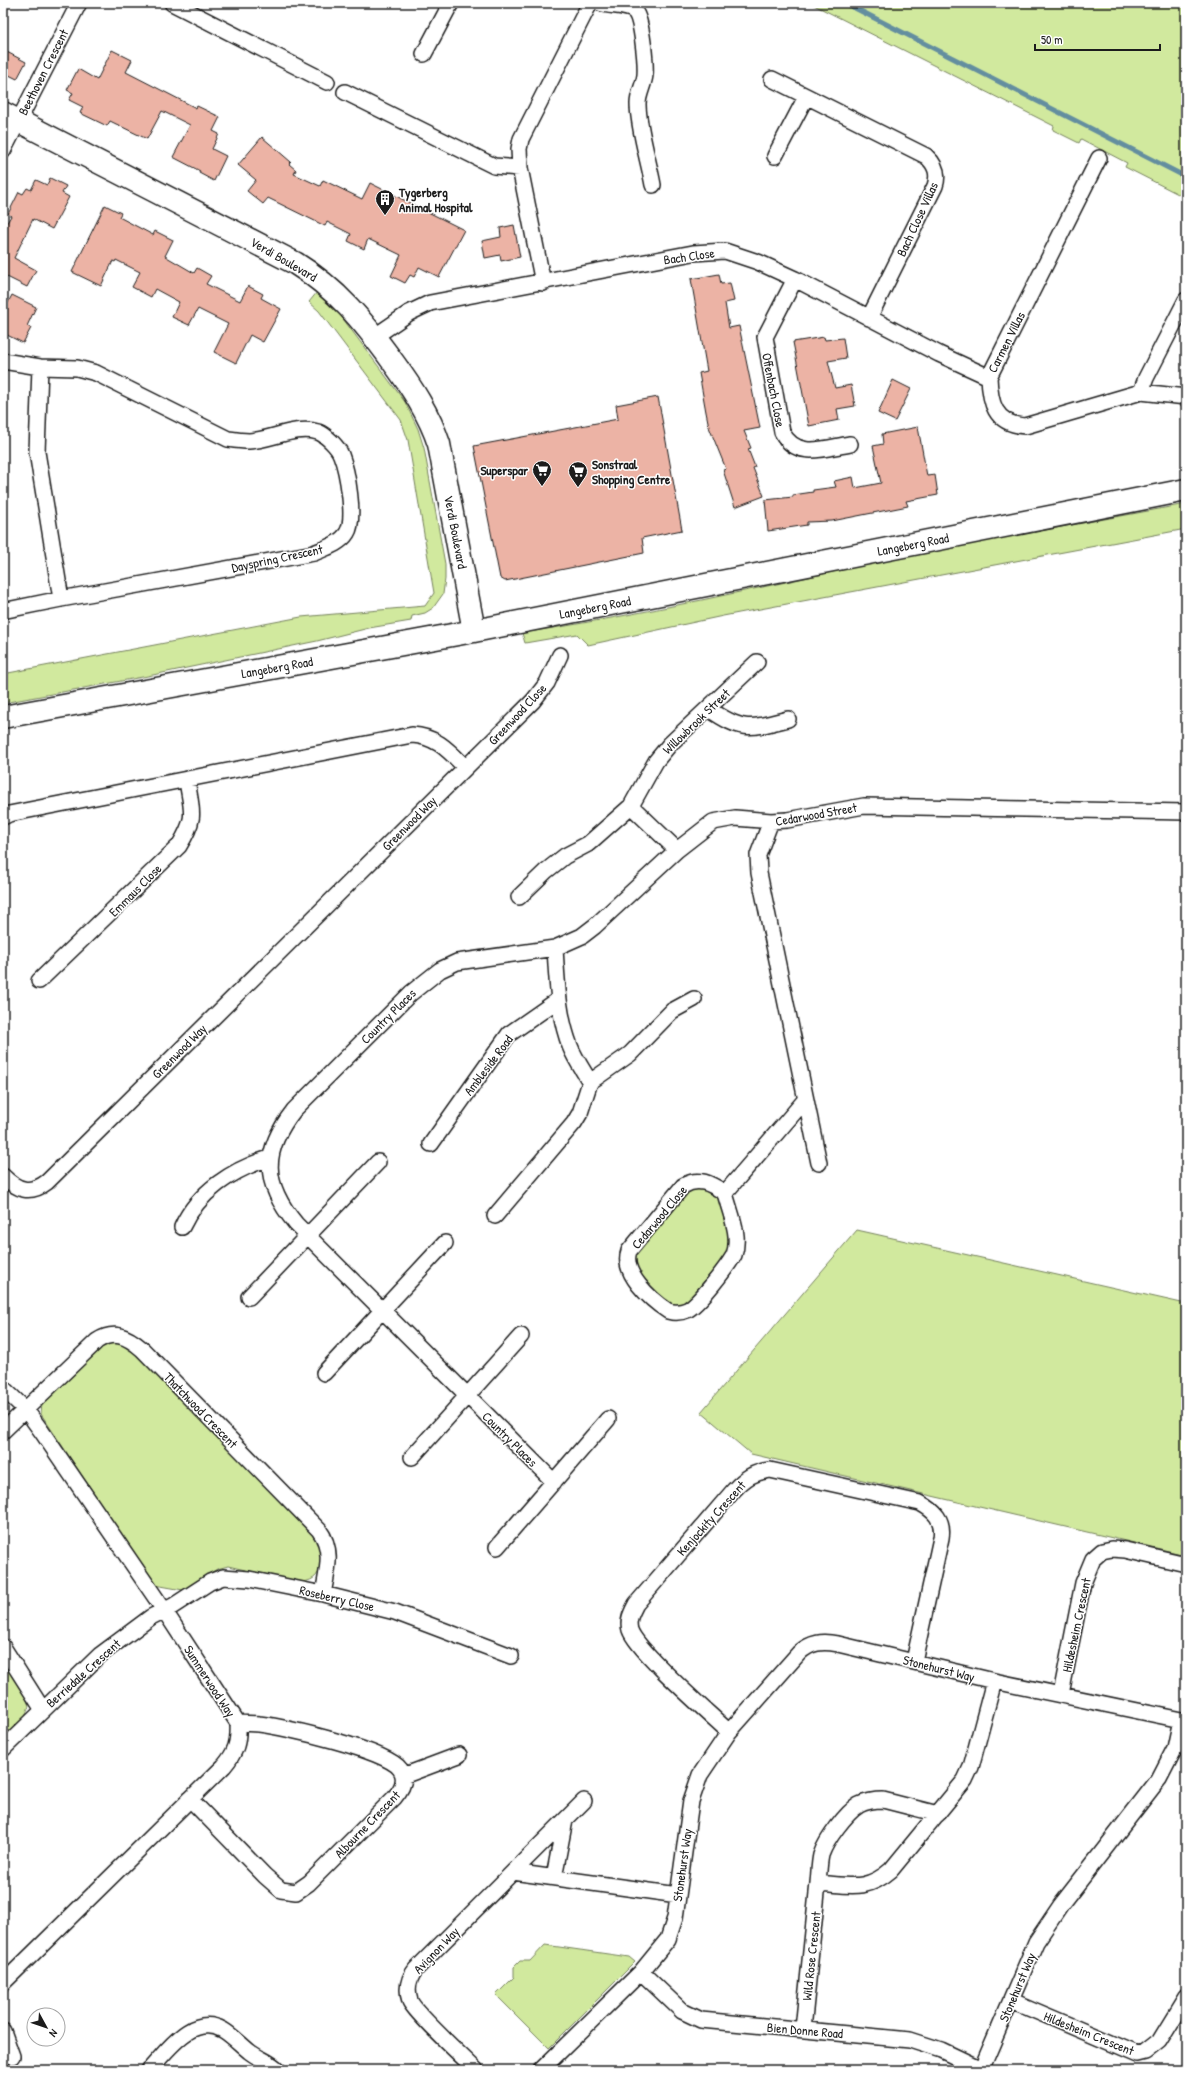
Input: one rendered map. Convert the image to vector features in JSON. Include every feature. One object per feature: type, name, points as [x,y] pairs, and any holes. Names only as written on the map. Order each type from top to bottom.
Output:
[{"type":"main road","name":"Verdi Boulevard","points":[[11,117],[294,263],[317,277],[350,307],[411,388],[432,422],[439,444],[474,631]]},
{"type":"main road","name":"Langeberg Road","points":[[3,717],[474,631],[1186,490]]},
{"type":"street","name":"Beethoven Crescent","points":[[3,151],[11,117],[79,3]]},
{"type":"street","points":[[172,3],[193,8],[327,82]]},
{"type":"street","points":[[424,54],[451,3]]},
{"type":"street","points":[[543,283],[520,168],[519,149],[521,139],[590,3]]},
{"type":"street","points":[[600,3],[630,9],[638,17],[646,62],[645,77],[640,89],[638,104],[653,185]]},
{"type":"street","name":"Bach Close Villas","points":[[772,79],[926,156],[935,167],[937,173],[935,186],[869,318]]},
{"type":"street","points":[[345,92],[494,166],[520,168]]},
{"type":"street","points":[[775,156],[806,97]]},
{"type":"street","name":"Carmen Villas","points":[[1099,158],[989,377],[990,400],[1001,417],[1016,426],[1025,426],[1141,392],[1186,397]]},
{"type":"street","name":"Bach Close","points":[[374,337],[409,313],[430,303],[543,283],[693,253],[725,251],[739,255],[795,279],[932,351],[989,377]]},
{"type":"street","name":"Offenbach Close","points":[[795,279],[765,337],[782,432],[791,445],[801,450],[850,444]]},
{"type":"street","points":[[1141,392],[1146,378],[1186,300]]},
{"type":"street","name":"Dayspring Crescent","points":[[3,361],[40,367],[77,368],[96,373],[228,439],[248,441],[303,430],[319,432],[325,436],[341,454],[345,468],[352,520],[348,532],[341,540],[330,547],[314,553],[7,610]]},
{"type":"street","points":[[40,367],[37,452],[61,599]]},
{"type":"street","name":"Greenwood Close","points":[[465,767],[537,696],[547,683],[560,655]]},
{"type":"street","name":"Willowbrook Street","points":[[519,897],[546,871],[565,856],[588,844],[631,806],[656,761],[670,744],[709,709],[757,662]]},
{"type":"street","points":[[709,709],[726,721],[741,726],[754,728],[788,719]]},
{"type":"street","points":[[3,817],[9,814],[186,781],[412,735],[428,737],[436,741],[465,767]]},
{"type":"street","name":"Greenwood Way","points":[[3,1176],[15,1187],[22,1190],[35,1189],[47,1182],[465,767]]},
{"type":"street","name":"Emmaus Close","points":[[40,981],[179,846],[189,831],[193,817],[186,781]]},
{"type":"street","points":[[631,806],[677,850]]},
{"type":"street","name":"Cedarwood Street","points":[[819,1163],[758,868],[758,855],[771,821],[787,820],[864,806],[1186,812]]},
{"type":"street","name":"Country Places","points":[[554,1482],[287,1214],[276,1196],[270,1158],[276,1136],[294,1110],[426,979],[457,962],[555,948],[582,936],[595,926],[677,850],[713,822],[734,818],[771,821]]},
{"type":"street","points":[[555,948],[558,1000],[570,1047],[590,1082]]},
{"type":"street","points":[[495,1216],[574,1123],[580,1113],[590,1082],[630,1054],[672,1011],[694,999]]},
{"type":"street","name":"Ambleside Road","points":[[431,1144],[509,1034],[558,1000]]},
{"type":"street","points":[[725,1193],[805,1100]]},
{"type":"street","points":[[182,1227],[194,1206],[221,1181],[237,1171],[270,1158]]},
{"type":"street","points":[[249,1297],[378,1162]]},
{"type":"street","name":"Cedarwood Close","points":[[699,1180],[709,1183],[725,1193],[737,1236],[737,1246],[734,1255],[695,1304],[682,1312],[668,1311],[648,1293],[629,1271],[627,1259],[629,1251],[683,1186],[690,1181],[699,1180]]},
{"type":"street","points":[[324,1373],[445,1243]]},
{"type":"street","name":"Thatchwood Crescent","points":[[3,1431],[96,1341],[109,1334],[124,1336],[132,1341],[319,1530],[325,1540],[329,1552],[323,1594]]},
{"type":"street","points":[[412,1457],[521,1336]]},
{"type":"street","name":"Summerwood Way","points":[[3,1388],[26,1410],[164,1610],[238,1723],[238,1743],[234,1754],[3,1983]]},
{"type":"street","points":[[497,1547],[608,1419]]},
{"type":"street","name":"Kenjockity Crescent","points":[[729,1732],[642,1648],[631,1631],[630,1616],[636,1604],[734,1490],[743,1480],[759,1471],[770,1470],[920,1503],[936,1514],[941,1521],[941,1538],[914,1661]]},
{"type":"street","name":"Hildesheim Crescent","points":[[1061,1694],[1083,1583],[1093,1559],[1102,1551],[1112,1549],[1125,1550],[1186,1564]]},
{"type":"street","name":"Roseberry Close","points":[[164,1610],[210,1582],[223,1577],[249,1579],[323,1594],[395,1612],[511,1656]]},
{"type":"street","name":"Berriedale Crescent","points":[[3,1749],[100,1655],[151,1617],[164,1610]]},
{"type":"street","name":"Stonehurst Way","points":[[541,2070],[641,1972],[668,1938],[672,1931],[690,1809],[696,1786],[710,1757],[729,1732],[798,1653],[807,1646],[824,1642],[914,1661],[994,1681],[1183,1720],[1175,1748],[1168,1764],[1112,1841],[1061,1905],[1036,1942],[1012,2001],[981,2070]]},
{"type":"street","name":"Berriedale Crescent","points":[[3,1647],[43,1710]]},
{"type":"street","points":[[818,1883],[870,1884],[880,1880],[891,1870],[965,1780],[971,1767],[994,1681]]},
{"type":"street","name":"Albourne Crescent","points":[[190,1799],[265,1876],[281,1890],[296,1892],[309,1883],[394,1798],[402,1787],[403,1776],[397,1765],[388,1759],[355,1747],[272,1727],[238,1723]]},
{"type":"street","points":[[403,1776],[459,1755]]},
{"type":"street","name":"Wild Rose Crescent","points":[[803,2029],[820,1860],[824,1847],[831,1836],[858,1806],[874,1800],[883,1800],[938,1814]]},
{"type":"street","name":"Avignon Way","points":[[476,2070],[415,2009],[409,1996],[408,1982],[416,1969],[584,1801]]},
{"type":"street","points":[[554,1877],[565,1820]]},
{"type":"street","points":[[513,1872],[678,1895]]},
{"type":"street","name":"Bien Donne Road","points":[[641,1972],[682,2010],[701,2020],[910,2040],[941,2050],[981,2070]]},
{"type":"street","name":"Hildesheim Crescent","points":[[1012,2001],[1137,2054],[1149,2050],[1159,2041],[1186,1996]]},
{"type":"street","points":[[149,2070],[191,2029],[209,2025],[225,2031],[250,2052],[270,2062],[278,2070]]},
{"type":"street","points":[[3,2031],[12,2056]]},
{"type":"green space","points":[[810,3],[1186,3],[1186,198],[1125,167],[1127,163],[1081,139],[1079,143],[1053,130],[1054,126]]},
{"type":"green space","points":[[318,291],[332,304],[405,402],[418,429],[424,448],[445,564],[443,594],[433,608],[425,613],[412,616],[411,621],[369,628],[317,641],[148,676],[3,703],[3,674],[301,617],[425,606],[434,593],[408,440],[401,420],[319,311],[309,302]]},
{"type":"green space","points":[[1186,504],[1186,529],[723,616],[588,645],[577,634],[525,643],[522,633],[612,618],[917,554]]},
{"type":"green space","points":[[698,1185],[718,1197],[722,1203],[732,1243],[729,1252],[687,1301],[677,1306],[666,1301],[636,1270],[633,1257],[689,1189]]},
{"type":"green space","points":[[857,1230],[1186,1304],[1186,1555],[751,1454],[701,1412]]},
{"type":"green space","points":[[105,1341],[125,1344],[315,1535],[320,1550],[321,1566],[314,1578],[307,1581],[297,1582],[228,1566],[217,1569],[183,1590],[155,1585],[41,1414],[42,1403]]},
{"type":"green space","points":[[3,1661],[25,1695],[29,1706],[25,1717],[3,1739]]},
{"type":"green space","points":[[545,1945],[629,1957],[635,1962],[549,2048],[496,1995],[514,1977],[514,1967],[520,1961],[530,1961]]},
{"type":"building","points":[[3,50],[26,62],[17,79],[3,72]]},
{"type":"building","points":[[112,50],[132,60],[126,72],[196,108],[197,106],[220,117],[213,131],[219,134],[212,149],[226,156],[214,181],[199,173],[200,171],[173,157],[190,125],[162,111],[147,139],[110,121],[107,126],[80,113],[83,107],[69,100],[73,93],[67,90],[78,69],[97,80]]},
{"type":"building","points":[[262,137],[291,162],[289,164],[296,170],[294,174],[320,186],[323,180],[362,199],[370,183],[464,230],[439,277],[419,267],[414,277],[410,275],[405,283],[391,276],[401,255],[368,239],[364,249],[348,241],[351,234],[327,222],[325,226],[268,198],[263,204],[247,191],[256,180],[238,165]]},
{"type":"building","points":[[50,178],[66,186],[62,193],[69,197],[52,229],[33,219],[14,258],[36,270],[27,287],[5,276],[3,280],[3,229],[11,216],[8,214],[19,192],[23,194],[27,188],[31,190],[36,180],[47,185]]},
{"type":"building","points":[[105,205],[121,213],[119,217],[153,235],[155,231],[173,240],[165,256],[194,273],[197,268],[211,276],[206,284],[240,301],[248,286],[263,294],[261,298],[281,309],[263,342],[250,335],[236,363],[214,352],[228,324],[198,309],[189,325],[172,317],[179,302],[155,289],[151,297],[132,287],[140,272],[116,260],[115,262],[113,261],[101,286],[72,272]]},
{"type":"building","points":[[514,225],[520,257],[501,261],[500,255],[485,258],[482,241],[501,237],[500,228]]},
{"type":"building","points":[[719,274],[721,284],[730,283],[734,301],[725,303],[729,328],[739,326],[760,428],[744,431],[751,448],[748,449],[755,467],[753,468],[764,496],[735,507],[723,470],[726,469],[709,427],[706,412],[699,373],[707,371],[691,279]]},
{"type":"building","points":[[12,295],[36,307],[27,326],[31,328],[23,343],[3,333],[3,312]]},
{"type":"building","points":[[824,337],[825,340],[843,338],[846,358],[828,361],[835,388],[851,385],[855,406],[837,409],[839,420],[809,426],[793,342]]},
{"type":"building","points":[[893,380],[911,389],[895,421],[878,413]]},
{"type":"building","name":"Sonstraal Shopping Centre","points":[[658,397],[682,530],[642,538],[644,553],[505,581],[500,578],[474,446],[618,419],[616,405]]},
{"type":"building","points":[[918,427],[927,476],[935,475],[938,495],[906,501],[908,506],[832,521],[807,522],[807,525],[768,531],[765,500],[793,497],[793,495],[813,492],[813,490],[836,487],[834,481],[853,477],[855,488],[881,483],[873,446],[883,444],[882,434]]},
{"type":"waterway","points":[[845,3],[1186,177]]},
{"type":"place","name":"Tygerberg Animal Hospital","points":[[385,216]]},
{"type":"place","name":"Superspar","points":[[542,487]]},
{"type":"place","name":"Sonstraal Shopping Centre","points":[[578,488]]}]
